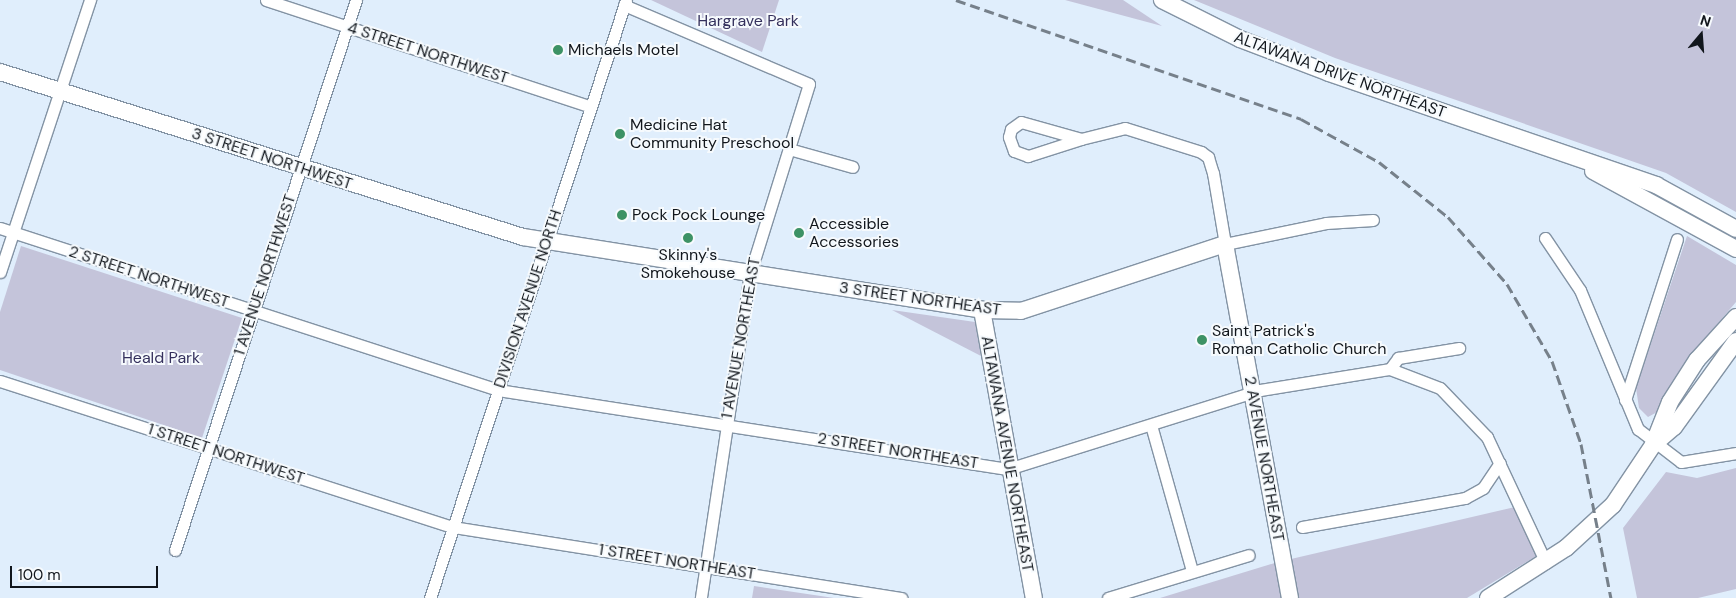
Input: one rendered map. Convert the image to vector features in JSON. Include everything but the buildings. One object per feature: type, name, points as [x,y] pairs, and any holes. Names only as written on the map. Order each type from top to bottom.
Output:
[{"type":"street","points":[[0,272],[90,0]]},
{"type":"street","name":"4 STREET NORTHWEST","points":[[266,0],[591,107]]},
{"type":"street","name":"1 AVENUE NORTHWEST","points":[[175,550],[356,0]]},
{"type":"street","name":"ALTAWANA DRIVE NORTHEAST","points":[[1162,0],[1232,35],[1311,66],[1522,140],[1656,184],[1736,229]]},
{"type":"street","name":"1 AVENUE NORTHEAST","points":[[625,2],[809,84],[750,273],[703,566],[701,598]]},
{"type":"street","name":"DIVISION AVENUE NORTH","points":[[430,598],[625,2]]},
{"type":"street","name":"3 STREET NORTHWEST","points":[[0,72],[300,168],[546,241]]},
{"type":"street","points":[[1021,122],[1081,138],[1028,156],[1014,151],[1009,137],[1011,129],[1021,122]]},
{"type":"street","name":"2 AVENUE NORTHEAST","points":[[1081,138],[1137,130],[1208,157],[1290,598]]},
{"type":"street","name":"ALTAWANA DRIVE NORTHEAST","points":[[1522,140],[1624,186],[1736,250]]},
{"type":"street","points":[[789,149],[853,167]]},
{"type":"street","name":"3 STREET NORTHEAST","points":[[546,241],[982,310],[1021,311],[1225,244],[1326,223],[1373,220]]},
{"type":"street","name":"2 STREET NORTHWEST","points":[[0,228],[498,390]]},
{"type":"street","points":[[1545,238],[1580,290],[1638,429],[1653,445],[1681,462],[1736,453]]},
{"type":"street","points":[[1625,400],[1678,239]]},
{"type":"street","name":"ALTAWANA AVENUE NORTHEAST","points":[[982,310],[1008,469],[1034,598]]},
{"type":"street","points":[[1488,598],[1546,563],[1613,505],[1653,445],[1670,402],[1697,360],[1736,317]]},
{"type":"street","points":[[1653,445],[1674,427],[1736,341]]},
{"type":"street","name":"2 STREET NORTHEAST","points":[[498,390],[726,423],[1008,469],[1252,392],[1390,369],[1398,358],[1459,348]]},
{"type":"street","points":[[1390,369],[1427,381],[1451,397],[1493,445],[1546,563]]},
{"type":"street","name":"1 STREET NORTHWEST","points":[[0,381],[453,527]]},
{"type":"street","points":[[1151,425],[1192,571]]},
{"type":"street","points":[[1302,526],[1465,498],[1484,488],[1500,463]]},
{"type":"street","name":"1 STREET NORTHEAST","points":[[453,527],[901,598]]},
{"type":"street","points":[[1108,598],[1249,555]]},
{"type":"green space","name":"Hargrave Park","points":[[651,0],[779,0],[762,52]]},
{"type":"green space","points":[[1065,0],[1123,0],[1162,26]]},
{"type":"green space","points":[[1194,0],[1736,0],[1736,212],[1666,173],[1335,58]]},
{"type":"green space","points":[[1687,236],[1736,265],[1736,302],[1692,354],[1659,411],[1648,417],[1639,408],[1636,388]]},
{"type":"green space","name":"Heald Park","points":[[21,246],[242,318],[202,438],[0,370],[0,312]]},
{"type":"green space","points":[[892,310],[975,322],[981,356]]},
{"type":"green space","points":[[1736,468],[1736,589],[1698,598],[1637,598],[1623,528],[1666,472],[1697,478]]},
{"type":"green space","points":[[1515,507],[1538,555],[1467,598],[1160,598],[1278,562]]},
{"type":"green space","points":[[754,586],[834,598],[752,598]]},
{"type":"railway","points":[[956,0],[1301,119],[1379,162],[1448,217],[1507,284],[1552,361],[1581,444],[1611,598]]},
{"type":"place","name":"Michaels Motel","points":[[558,50]]},
{"type":"place","name":"Medicine Hat Community Preschool","points":[[620,134]]},
{"type":"place","name":"Pock Pock Lounge","points":[[622,215]]},
{"type":"place","name":"Accessible Accessories","points":[[799,233]]},
{"type":"place","name":"Skinny's Smokehouse","points":[[688,238]]},
{"type":"place","name":"Saint Patrick's Roman Catholic Church","points":[[1202,340]]}]
